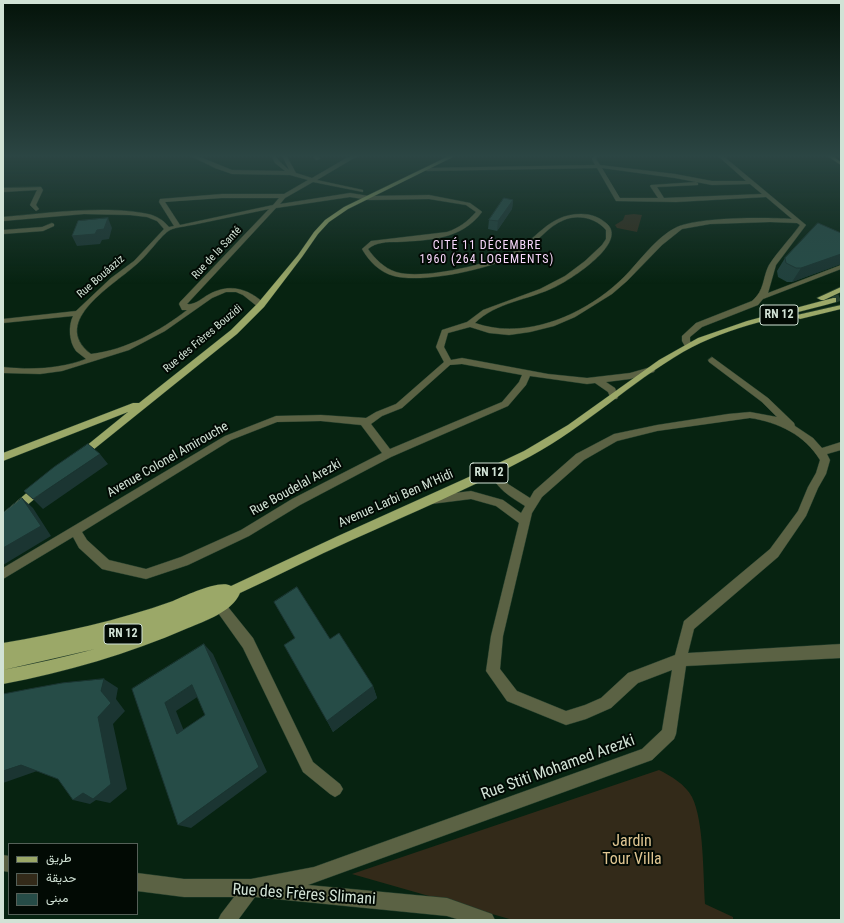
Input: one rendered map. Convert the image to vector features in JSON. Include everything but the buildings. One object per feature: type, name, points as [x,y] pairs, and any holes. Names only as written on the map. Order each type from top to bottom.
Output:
[{"type":"main road","name":"Rue des Frères Bouzidi","points":[[71,463],[234,332],[261,305],[300,256],[316,233],[327,221],[346,208],[369,198]]},
{"type":"main road","name":"Avenue Larbi Ben M'Hidi","points":[[3,663],[68,650],[128,632],[196,607],[238,589],[327,546],[494,471],[570,428],[652,370],[689,346],[739,322],[818,299],[841,290]]},
{"type":"main road","name":"Avenue Larbi Ben M'Hidi","points":[[725,330],[833,300]]},
{"type":"main road","name":"Avenue Larbi Ben M'Hidi","points":[[725,330],[741,330],[841,307]]},
{"type":"main road","points":[[3,457],[145,402]]},
{"type":"main road","points":[[3,519],[46,483]]},
{"type":"main road","name":"Avenue Larbi Ben M'Hidi","points":[[3,650],[67,638],[115,626],[209,593],[228,589],[238,589]]},
{"type":"main road","name":"Avenue Larbi Ben M'Hidi","points":[[3,677],[52,667],[121,648],[168,630],[220,606],[238,589]]},
{"type":"street","points":[[36,198],[33,209],[64,214]]},
{"type":"street","points":[[179,227],[173,221],[162,200],[185,198]]},
{"type":"street","name":"Rue de la Santé","points":[[198,304],[185,308],[183,304],[283,198]]},
{"type":"street","points":[[3,219],[64,214],[103,213],[151,216],[159,219],[167,229],[275,206],[323,198]]},
{"type":"street","points":[[435,198],[468,204],[479,212],[474,221],[463,228],[446,235],[371,243],[365,250],[372,262],[395,274],[421,276],[458,270],[495,261],[521,250],[547,226],[560,218],[571,215],[592,217],[603,223],[610,230],[610,235],[605,244],[592,258],[573,274],[552,286],[480,315],[470,324],[445,332],[440,347],[448,363]]},
{"type":"street","points":[[617,198],[618,200],[702,198]]},
{"type":"street","points":[[770,198],[804,226]]},
{"type":"street","points":[[470,324],[481,330],[505,333],[524,331],[561,320],[588,307],[623,281],[671,234],[679,228],[692,224],[767,220],[804,226]]},
{"type":"street","points":[[3,232],[43,230],[52,225]]},
{"type":"street","points":[[763,297],[766,291],[767,280],[773,266],[804,226]]},
{"type":"street","name":"Rue Bouâaziz","points":[[167,229],[136,262],[113,279],[78,313],[73,330],[79,349],[89,357],[103,356],[128,348],[174,322],[213,295],[226,290],[239,290],[252,295],[261,305]]},
{"type":"street","points":[[689,346],[686,341],[686,336],[700,325],[755,303],[763,297],[841,267]]},
{"type":"street","points":[[767,280],[781,286],[792,286]]},
{"type":"street","points":[[3,321],[78,313]]},
{"type":"street","points":[[3,370],[43,372],[61,370],[103,356]]},
{"type":"street","points":[[712,360],[765,400],[822,452],[841,446]]},
{"type":"street","points":[[388,454],[364,422],[399,406],[448,363],[462,361],[527,374],[587,381],[630,376],[652,370]]},
{"type":"street","name":"Rue Boudelal Arezki","points":[[75,530],[82,544],[106,565],[146,574],[184,561],[245,533],[296,502],[388,454],[505,404],[527,374]]},
{"type":"street","points":[[597,380],[612,390],[614,397]]},
{"type":"street","points":[[801,433],[773,419],[750,415],[728,417],[657,428],[614,438],[580,457],[538,494],[531,504],[525,521],[497,636],[493,671],[512,696],[566,718],[586,712],[606,703],[633,678],[680,660],[841,651]]},
{"type":"street","name":"Avenue Colonel Amirouche","points":[[3,574],[228,438],[276,419],[321,418],[364,422]]},
{"type":"street","name":"Rue Stiti Mohamed Arezki","points":[[251,888],[314,875],[647,755],[669,734],[680,660],[689,625],[774,553],[798,518],[821,474],[825,460],[822,452]]},
{"type":"street","points":[[494,471],[497,480],[504,488],[531,504]]},
{"type":"street","points":[[431,500],[471,495],[499,503],[525,521]]},
{"type":"street","points":[[220,606],[248,643],[308,767],[335,789]]},
{"type":"street","name":"Rue des Frères Slimani","points":[[138,882],[184,888],[251,888],[447,907],[486,920]]},
{"type":"street","points":[[227,920],[251,888]]},
{"type":"green space","points":[[625,215],[642,215],[637,232],[617,228],[615,225],[623,220]]},
{"type":"green space","name":"Jardin Tour Villa","points":[[659,770],[686,788],[696,807],[701,834],[705,904],[733,917],[733,920],[513,920],[352,874]]},
{"type":"tunnel","points":[[833,300],[841,297]]},
{"type":"district","name":"CITÉ 11 DÉCEMBRE 1960 (264 LOGEMENTS)","points":[[487,253]]}]
